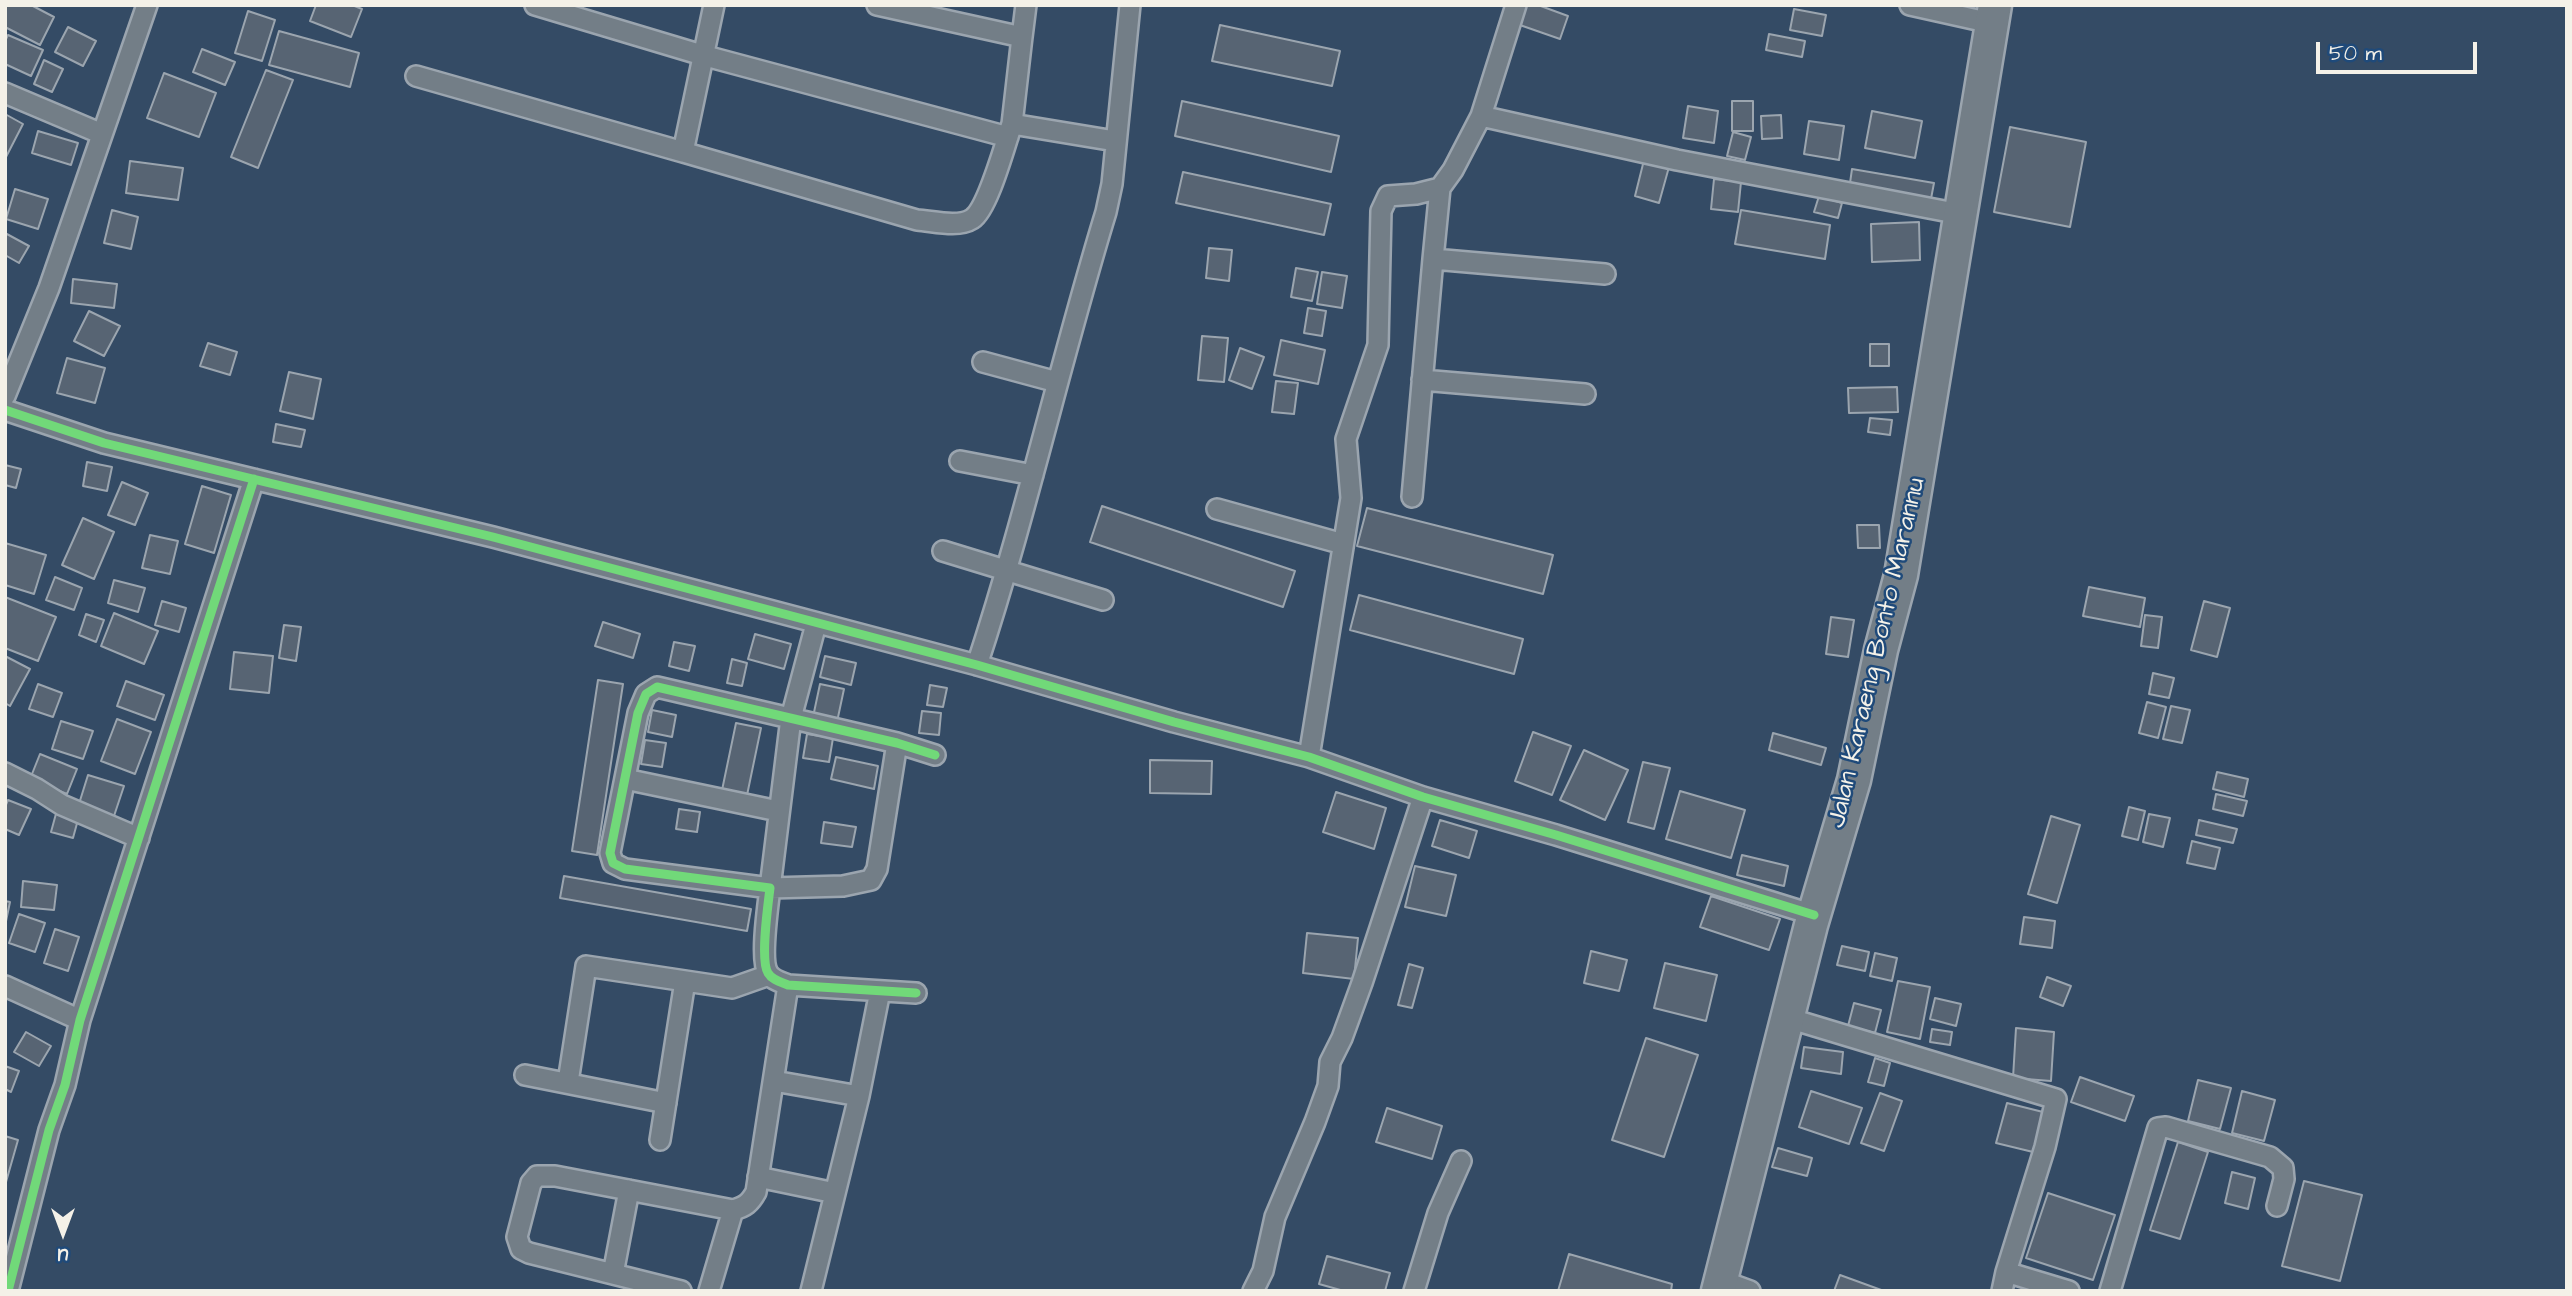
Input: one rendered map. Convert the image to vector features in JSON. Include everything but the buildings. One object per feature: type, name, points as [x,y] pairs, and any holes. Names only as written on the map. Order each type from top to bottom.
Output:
[{"type":"main road","name":"Jalan Karaeng Bonto Marannu","points":[[1719,1286],[1814,915],[1854,780],[1881,650],[1901,575],[1993,14]]},
{"type":"street","points":[[5,394],[48,288],[147,5]]},
{"type":"street","points":[[536,5],[702,55],[1010,130],[1115,141]]},
{"type":"street","points":[[683,152],[714,5]]},
{"type":"street","points":[[877,5],[1022,37]]},
{"type":"street","points":[[416,76],[917,220],[957,223],[971,220],[985,204],[1010,130],[1026,5]]},
{"type":"street","points":[[977,665],[1008,570],[1057,382],[1106,212],[1130,5]]},
{"type":"street","points":[[1412,497],[1440,188],[1453,170],[1481,116],[1516,5]]},
{"type":"street","points":[[1910,5],[1993,14]]},
{"type":"street","points":[[5,93],[102,134]]},
{"type":"street","points":[[1481,116],[1700,164],[1960,214]]},
{"type":"street","points":[[1309,757],[1352,488],[1345,449],[1346,439],[1378,345],[1381,211],[1388,196],[1416,194],[1440,188]]},
{"type":"street","points":[[1433,259],[1605,274]]},
{"type":"street","points":[[983,362],[1057,382]]},
{"type":"street","points":[[1422,380],[1585,394]]},
{"type":"street","points":[[5,410],[104,443],[493,537],[977,665],[1174,722],[1309,757],[1423,797],[1814,915]]},
{"type":"street","points":[[960,461],[1033,475]]},
{"type":"street","points":[[8,1291],[48,1130],[65,1085],[80,1020],[254,479]]},
{"type":"street","points":[[1217,509],[1343,544]]},
{"type":"street","points":[[943,551],[1102,600]]},
{"type":"street","points":[[769,975],[765,959],[778,811],[791,718],[816,624]]},
{"type":"street","points":[[897,743],[877,869],[871,880],[843,886],[770,888],[625,869],[613,863],[611,847],[638,713],[642,699],[657,687],[897,743],[935,755]]},
{"type":"street","points":[[5,774],[37,789],[62,805],[139,838]]},
{"type":"street","points":[[625,779],[778,811]]},
{"type":"street","points":[[1253,1291],[1264,1271],[1275,1217],[1328,1086],[1330,1062],[1342,1038],[1366,972],[1423,797]]},
{"type":"street","points":[[568,1082],[586,966],[732,988],[769,975],[788,985],[916,993]]},
{"type":"street","points":[[660,1140],[685,981]]},
{"type":"street","points":[[681,1291],[521,1249],[517,1237],[531,1183],[537,1176],[555,1176],[733,1210],[750,1203],[756,1192],[788,985]]},
{"type":"street","points":[[5,986],[80,1020]]},
{"type":"street","points":[[811,1291],[859,1096],[880,991]]},
{"type":"street","points":[[1788,1018],[2056,1099],[2045,1147],[2004,1282],[2069,1291]]},
{"type":"street","points":[[525,1075],[666,1103]]},
{"type":"street","points":[[774,1081],[859,1096]]},
{"type":"street","points":[[2110,1291],[2158,1128],[2166,1127],[2270,1157],[2283,1168],[2284,1179],[2277,1206]]},
{"type":"street","points":[[1414,1291],[1438,1213],[1461,1161]]},
{"type":"street","points":[[758,1177],[835,1193]]},
{"type":"street","points":[[613,1274],[629,1190]]},
{"type":"street","points":[[709,1291],[733,1210]]},
{"type":"street","points":[[1719,1286],[1751,1291]]},
{"type":"cycle path","points":[[5,410],[104,443],[493,537],[977,665],[1174,722],[1309,757],[1423,797],[1814,915]]},
{"type":"cycle path","points":[[8,1291],[49,1130],[65,1085],[80,1020],[254,479]]},
{"type":"cycle path","points":[[916,993],[788,985],[777,980],[768,973],[765,957],[770,888],[625,869],[613,863],[610,853],[638,713],[646,694],[657,687],[897,743],[935,755]]}]
